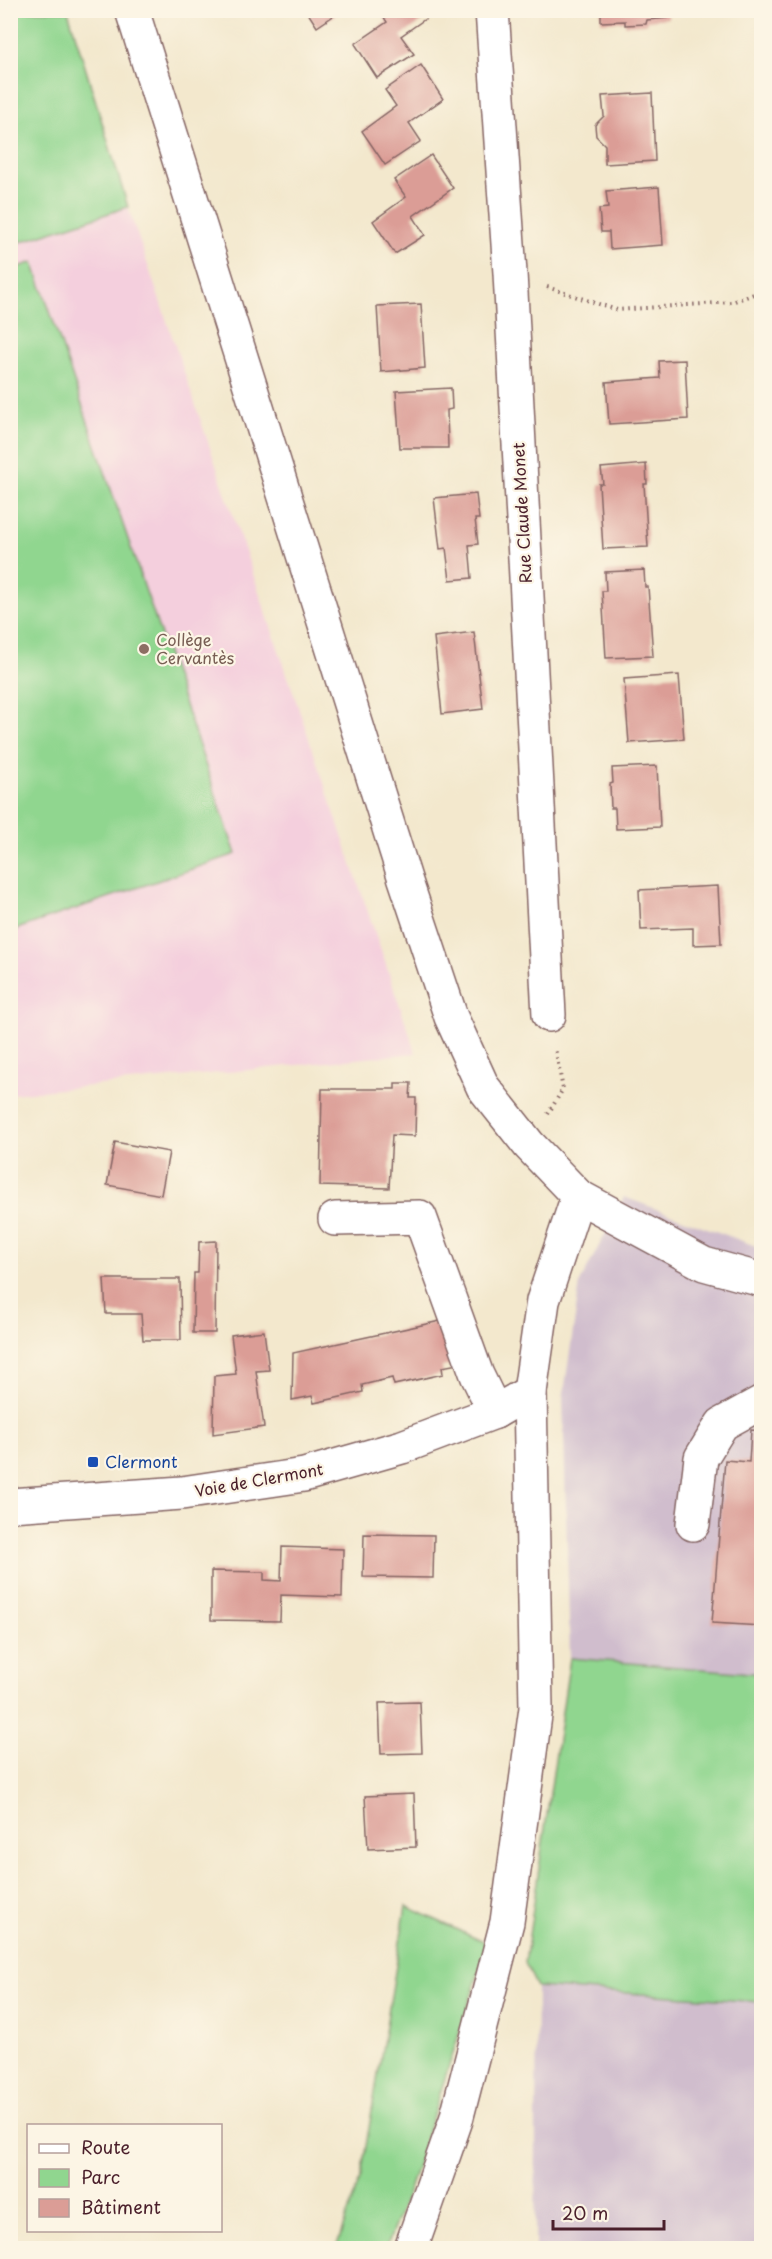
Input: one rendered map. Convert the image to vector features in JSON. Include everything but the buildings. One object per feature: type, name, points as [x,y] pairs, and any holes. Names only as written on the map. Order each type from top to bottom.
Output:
[{"type":"street","points":[[132,10],[405,879],[451,1017],[483,1087],[529,1145],[578,1196],[704,1264],[762,1281]]},
{"type":"street","name":"Rue Claude Monet","points":[[492,10],[510,273],[549,1015]]},
{"type":"street","points":[[411,2248],[456,2120],[507,1922],[536,1708],[530,1392],[543,1300],[578,1196]]},
{"type":"street","points":[[335,1219],[420,1217],[477,1375],[495,1412]]},
{"type":"street","name":"Voie de Clermont","points":[[10,1504],[182,1493],[304,1475],[402,1447],[495,1412],[530,1392]]},
{"type":"street","points":[[693,1524],[701,1458],[722,1424],[762,1402]]},
{"type":"path","points":[[510,273],[616,310],[732,302],[762,291]]},
{"type":"path","points":[[529,1145],[563,1089],[549,1015]]},
{"type":"shaded area","name":"Collège Cervantès","points":[[128,207],[416,1053],[11,1094],[10,245]]},
{"type":"shaded area","points":[[624,1197],[761,1248],[761,1674],[570,1658],[563,1399],[580,1283]]},
{"type":"shaded area","points":[[537,1987],[761,2002],[761,2248],[535,2248]]},
{"type":"green space","points":[[10,11],[68,11],[128,207],[11,245]]},
{"type":"green space","points":[[33,262],[236,854],[11,931],[10,270]]},
{"type":"green space","points":[[570,1658],[761,1674],[761,2002],[537,1987],[525,1963]]},
{"type":"green space","points":[[406,1906],[488,1944],[409,2190],[386,2248],[336,2248],[361,2176]]},
{"type":"place","name":"Collège Cervantès","points":[[144,649]]},
{"type":"place","name":"Clermont","points":[[93,1462]]}]
